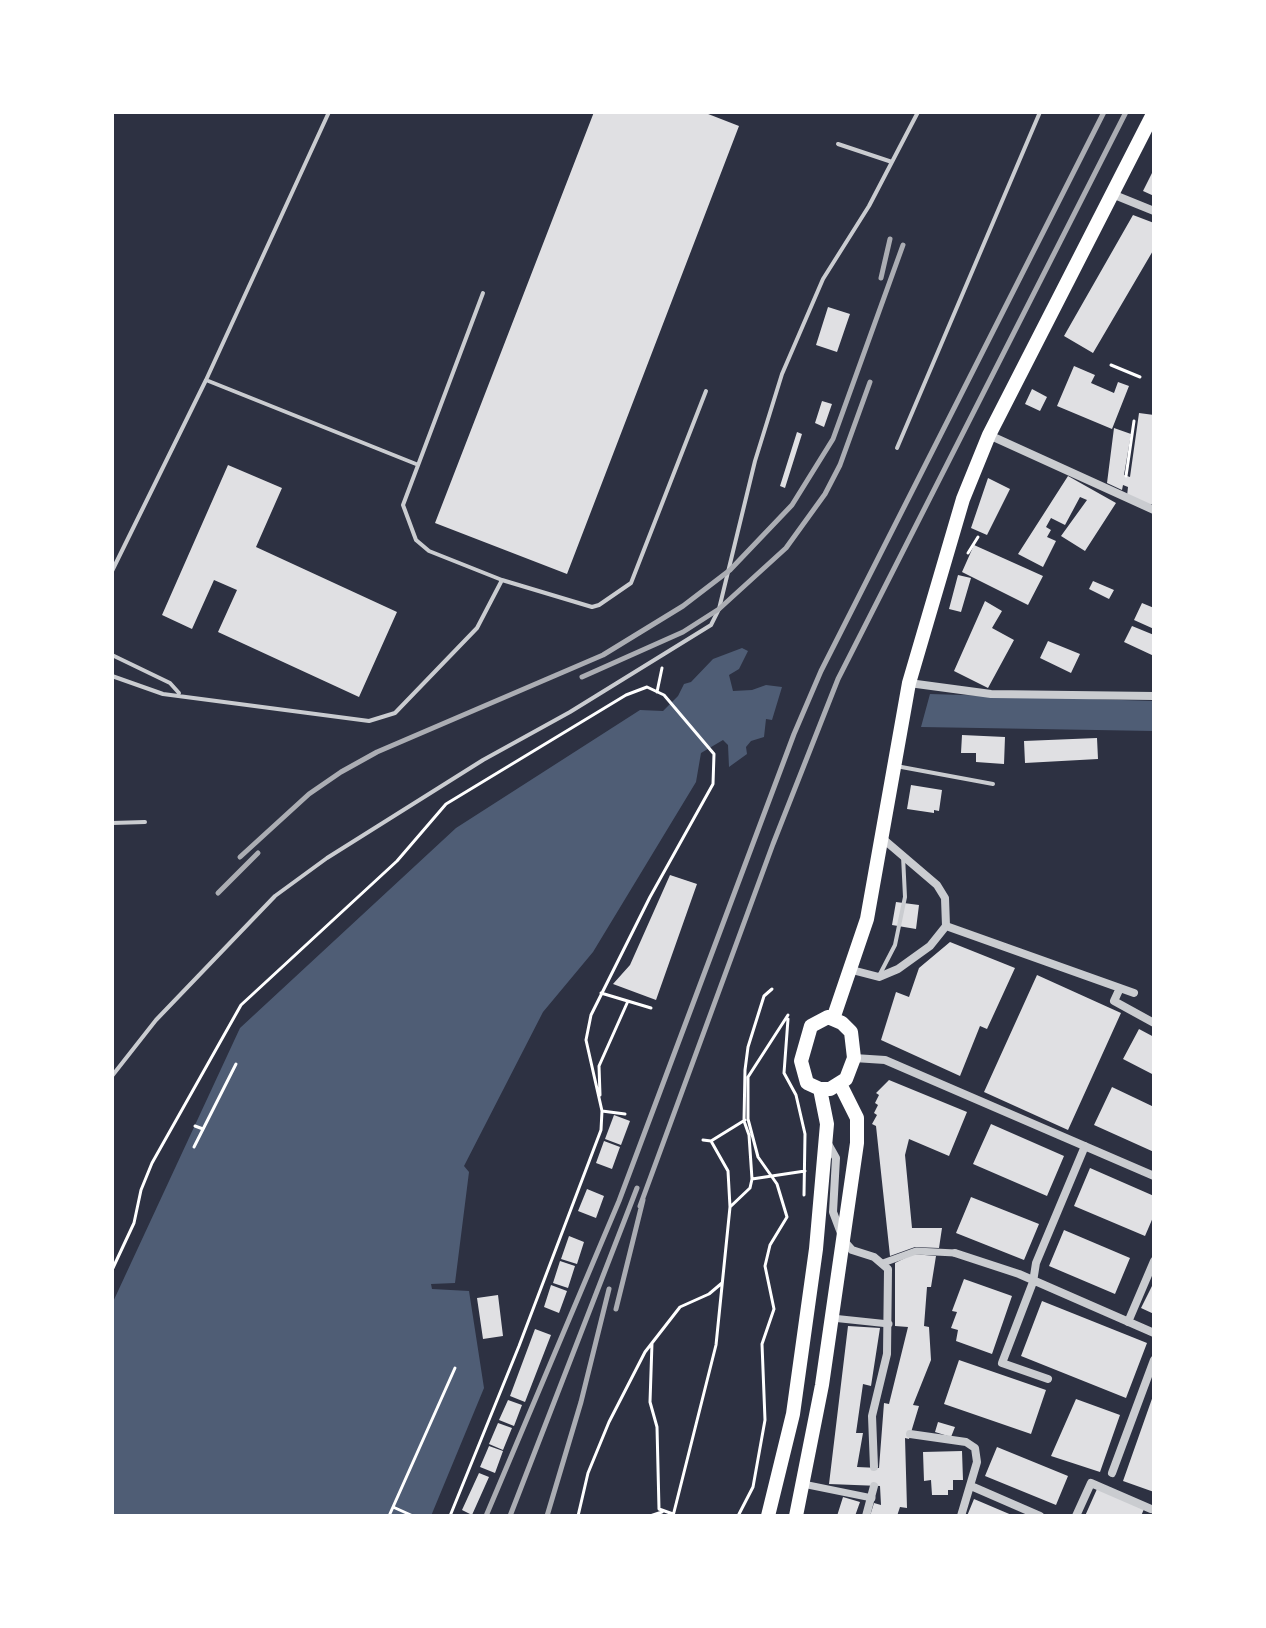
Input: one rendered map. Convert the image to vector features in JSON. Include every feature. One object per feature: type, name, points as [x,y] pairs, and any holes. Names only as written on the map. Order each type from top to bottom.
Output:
[{"type":"main road","points":[[833,1019],[852,970],[871,904],[908,686],[954,527],[989,435],[1154,112]]},
{"type":"main road","points":[[833,1019],[851,1032],[854,1058],[851,1071],[840,1084],[820,1089],[807,1083],[802,1074],[803,1050],[813,1024],[833,1019]]},
{"type":"main road","points":[[796,1516],[845,1240],[857,1143],[857,1118],[840,1084]]},
{"type":"main road","points":[[768,1516],[793,1414],[816,1249],[827,1124],[820,1089]]},
{"type":"street","points":[[1111,193],[1154,211]]},
{"type":"street","points":[[989,435],[1154,510]]},
{"type":"street","points":[[908,686],[991,694],[1154,696]]},
{"type":"street","points":[[852,970],[879,977],[898,969],[930,946],[946,926],[945,898],[902,853],[882,838]]},
{"type":"street","points":[[946,926],[1134,993]]},
{"type":"street","points":[[1120,988],[1114,1001],[1154,1023]]},
{"type":"street","points":[[854,1058],[885,1060],[1154,1176]]},
{"type":"street","points":[[825,1140],[836,1158],[833,1212],[845,1240],[888,1269],[887,1354],[874,1467]]},
{"type":"street","points":[[1048,1379],[1002,1363],[1033,1282],[1036,1263],[1085,1146]]},
{"type":"street","points":[[845,1240],[859,1252]]},
{"type":"street","points":[[883,1263],[916,1251],[955,1253],[1019,1274],[1154,1333]]},
{"type":"street","points":[[1128,1322],[1154,1261]]},
{"type":"street","points":[[832,1318],[889,1324]]},
{"type":"street","points":[[1112,1473],[1154,1360]]},
{"type":"street","points":[[910,1434],[966,1442],[975,1448],[977,1462],[961,1516]]},
{"type":"street","points":[[1076,1516],[1091,1483],[1151,1509]]},
{"type":"street","points":[[803,1484],[872,1498]]},
{"type":"street","points":[[866,1516],[874,1486]]},
{"type":"street","points":[[971,1486],[1040,1516]]},
{"type":"lane","points":[[112,571],[206,380],[329,112]]},
{"type":"lane","points":[[112,1076],[165,1010],[275,896],[327,858],[483,760],[702,633],[717,615],[755,461],[782,374],[823,279],[869,206],[918,112]]},
{"type":"lane","points":[[897,448],[1040,112]]},
{"type":"lane","points":[[838,144],[892,162]]},
{"type":"lane","points":[[483,293],[403,505],[416,540],[429,551],[502,580],[592,607],[631,583],[706,391]]},
{"type":"lane","points":[[206,380],[417,465]]},
{"type":"lane","points":[[112,676],[163,694],[369,721],[395,713],[477,628],[502,580]]},
{"type":"lane","points":[[112,655],[170,683],[180,694]]},
{"type":"lane","points":[[893,766],[993,784]]},
{"type":"lane","points":[[112,823],[145,822]]},
{"type":"lane","points":[[879,977],[895,945],[905,897],[902,853]]},
{"type":"path","points":[[1111,365],[1140,377]]},
{"type":"path","points":[[1126,476],[1134,421]]},
{"type":"path","points":[[968,553],[978,537]]},
{"type":"path","points":[[657,692],[664,656]]},
{"type":"path","points":[[112,1270],[134,1223],[141,1190],[152,1163],[201,1083],[241,1005],[397,861],[446,804],[626,695],[647,687],[664,695],[714,754],[713,784],[601,993],[586,1040],[602,1111],[601,1130],[531,1316],[450,1516]]},
{"type":"path","points":[[730,1207],[750,1188],[752,1179],[746,1120],[747,1057],[764,996],[772,989]]},
{"type":"path","points":[[601,993],[651,1008]]},
{"type":"path","points":[[600,1102],[599,1066],[628,1001]]},
{"type":"path","points":[[738,1516],[753,1487],[765,1420],[762,1344],[774,1309],[765,1266],[770,1245],[787,1217],[771,1176],[758,1157],[746,1120],[748,1077],[788,1015],[784,1073],[796,1095],[805,1134],[804,1200]]},
{"type":"path","points":[[747,1057],[760,1060]]},
{"type":"path","points":[[194,1147],[236,1064]]},
{"type":"path","points":[[602,1111],[625,1114]]},
{"type":"path","points":[[703,1140],[711,1141],[746,1120]]},
{"type":"path","points":[[195,1126],[203,1129]]},
{"type":"path","points":[[650,1516],[662,1512],[673,1515],[694,1442],[716,1345],[730,1207],[728,1171],[711,1141]]},
{"type":"path","points":[[752,1179],[805,1171]]},
{"type":"path","points":[[578,1516],[588,1473],[609,1422],[652,1343],[680,1307],[709,1294],[723,1282]]},
{"type":"path","points":[[652,1343],[650,1402],[657,1427],[657,1491],[662,1512]]},
{"type":"path","points":[[389,1516],[455,1368]]},
{"type":"path","points":[[393,1507],[413,1516]]},
{"type":"water","points":[[742,648],[748,651],[739,669],[729,675],[733,691],[752,690],[766,685],[782,687],[772,720],[766,719],[764,737],[751,741],[746,747],[747,754],[729,767],[728,745],[723,740],[701,753],[696,782],[593,952],[543,1012],[464,1166],[469,1172],[455,1283],[431,1284],[432,1289],[469,1291],[484,1388],[431,1516],[112,1516],[112,1304],[240,1028],[456,828],[640,710],[663,711],[678,696],[684,684],[691,682],[713,659]]},
{"type":"water","points":[[930,694],[1154,701],[1154,731],[921,727]]},
{"type":"building","points":[[594,112],[703,112],[739,126],[567,574],[435,523]]},
{"type":"building","points":[[1154,169],[1154,196],[1143,191]]},
{"type":"building","points":[[1133,215],[1154,223],[1154,249],[1093,353],[1064,336]]},
{"type":"building","points":[[828,307],[850,314],[837,352],[816,345]]},
{"type":"building","points":[[1074,366],[1095,375],[1091,383],[1114,393],[1118,382],[1129,386],[1112,429],[1057,406]]},
{"type":"building","points":[[1032,389],[1047,397],[1040,411],[1025,404]]},
{"type":"building","points":[[822,401],[832,404],[824,427],[815,423]]},
{"type":"building","points":[[1139,413],[1154,415],[1154,504],[1144,504],[1127,496],[1128,487],[1123,485],[1122,490],[1107,483],[1114,428],[1131,434],[1124,475],[1130,477]]},
{"type":"building","points":[[797,432],[802,434],[785,488],[780,486]]},
{"type":"building","points":[[228,465],[282,488],[256,547],[397,612],[359,697],[218,632],[237,590],[214,580],[192,629],[162,615]]},
{"type":"building","points":[[1068,476],[1116,503],[1085,551],[1061,536],[1087,500],[1080,497],[1065,525],[1051,518],[1046,527],[1051,530],[1047,537],[1056,541],[1043,567],[1018,554]]},
{"type":"building","points":[[988,478],[1010,489],[987,535],[971,528]]},
{"type":"building","points":[[974,545],[1043,576],[1028,605],[962,572]]},
{"type":"building","points":[[958,575],[971,578],[961,612],[949,609]]},
{"type":"building","points":[[1093,581],[1114,590],[1109,599],[1089,589]]},
{"type":"building","points":[[985,601],[1002,611],[992,628],[1014,640],[988,688],[954,671]]},
{"type":"building","points":[[1142,603],[1154,608],[1154,629],[1134,620]]},
{"type":"building","points":[[1132,626],[1154,635],[1154,656],[1124,642]]},
{"type":"building","points":[[1048,641],[1080,654],[1071,673],[1040,658]]},
{"type":"building","points":[[962,735],[1005,737],[1004,764],[976,762],[976,753],[961,753]]},
{"type":"building","points":[[1097,738],[1098,759],[1025,763],[1024,741]]},
{"type":"building","points":[[911,785],[942,790],[939,811],[907,809]]},
{"type":"building","points":[[670,875],[697,884],[656,1000],[613,984],[630,965]]},
{"type":"building","points":[[896,902],[919,905],[916,929],[892,925]]},
{"type":"building","points":[[950,942],[1015,968],[987,1029],[980,1026],[960,1076],[881,1040],[896,992],[909,997],[919,968]]},
{"type":"building","points":[[1037,975],[1121,1013],[1068,1130],[984,1092]]},
{"type":"building","points":[[1139,1029],[1154,1037],[1154,1075],[1123,1059]]},
{"type":"building","points":[[889,1080],[967,1112],[949,1156],[909,1139],[905,1155],[912,1228],[942,1228],[939,1248],[915,1247],[890,1256],[876,1126],[872,1124],[877,1115],[874,1113],[878,1105],[875,1103],[879,1095],[876,1093]]},
{"type":"building","points":[[1112,1087],[1154,1107],[1154,1152],[1094,1125]]},
{"type":"building","points":[[614,1115],[630,1121],[621,1145],[605,1139]]},
{"type":"building","points":[[991,1124],[1064,1156],[1047,1196],[973,1164]]},
{"type":"building","points":[[604,1141],[620,1147],[612,1169],[596,1163]]},
{"type":"building","points":[[1090,1168],[1154,1196],[1154,1215],[1145,1236],[1074,1206]]},
{"type":"building","points":[[587,1189],[604,1196],[596,1218],[578,1211]]},
{"type":"building","points":[[971,1197],[1039,1224],[1024,1260],[956,1233]]},
{"type":"building","points":[[1064,1230],[1130,1258],[1115,1294],[1049,1266]]},
{"type":"building","points":[[569,1236],[584,1242],[577,1264],[561,1259]]},
{"type":"building","points":[[913,1254],[936,1256],[931,1287],[927,1287],[924,1326],[929,1327],[931,1360],[913,1405],[919,1406],[909,1439],[905,1438],[907,1508],[900,1507],[897,1516],[870,1516],[874,1503],[881,1505],[880,1486],[829,1484],[848,1326],[880,1328],[871,1386],[863,1384],[856,1433],[863,1433],[857,1467],[879,1468],[884,1403],[889,1404],[908,1327],[895,1326],[895,1263]]},
{"type":"building","points":[[560,1261],[575,1266],[568,1288],[553,1283]]},
{"type":"building","points":[[964,1279],[1012,1296],[992,1354],[956,1341],[958,1330],[951,1328],[957,1312],[952,1311]]},
{"type":"building","points":[[1154,1282],[1154,1314],[1141,1308]]},
{"type":"building","points":[[551,1285],[567,1291],[559,1313],[544,1307]]},
{"type":"building","points":[[498,1295],[503,1336],[483,1339],[477,1298]]},
{"type":"building","points":[[1042,1301],[1147,1343],[1126,1398],[1021,1356]]},
{"type":"building","points":[[535,1329],[551,1335],[525,1402],[510,1396]]},
{"type":"building","points":[[959,1360],[1046,1390],[1031,1434],[944,1404]]},
{"type":"building","points":[[1154,1393],[1154,1492],[1123,1481]]},
{"type":"building","points":[[1076,1399],[1120,1415],[1100,1472],[1051,1456]]},
{"type":"building","points":[[508,1400],[522,1405],[514,1426],[499,1420]]},
{"type":"building","points":[[938,1422],[955,1427],[951,1437],[935,1432]]},
{"type":"building","points":[[498,1423],[512,1428],[503,1450],[489,1444]]},
{"type":"building","points":[[489,1446],[503,1451],[495,1473],[480,1467]]},
{"type":"building","points":[[997,1447],[1068,1476],[1056,1505],[985,1476]]},
{"type":"building","points":[[962,1451],[963,1480],[953,1480],[953,1490],[948,1490],[948,1495],[932,1495],[931,1480],[924,1481],[923,1452]]},
{"type":"building","points":[[479,1473],[489,1477],[472,1515],[462,1510]]},
{"type":"building","points":[[1097,1489],[1144,1509],[1141,1516],[1085,1516]]},
{"type":"building","points":[[843,1497],[860,1502],[855,1516],[837,1516]]},
{"type":"building","points":[[974,1499],[1014,1516],[967,1516]]},
{"type":"railway","points":[[486,1516],[619,1201],[794,734],[821,671],[1104,112]]},
{"type":"railway","points":[[640,1206],[773,844],[838,679],[1126,112]]},
{"type":"railway","points":[[881,278],[890,239]]},
{"type":"railway","points":[[240,857],[309,794],[341,772],[377,752],[603,655],[683,606],[730,570],[792,505],[833,439],[903,245]]},
{"type":"railway","points":[[582,677],[683,632],[719,609],[786,548],[825,494],[840,465],[870,382]]},
{"type":"railway","points":[[218,893],[258,853]]},
{"type":"railway","points":[[510,1516],[637,1188]]},
{"type":"railway","points":[[616,1309],[643,1200]]},
{"type":"railway","points":[[547,1516],[581,1402],[609,1289]]}]
